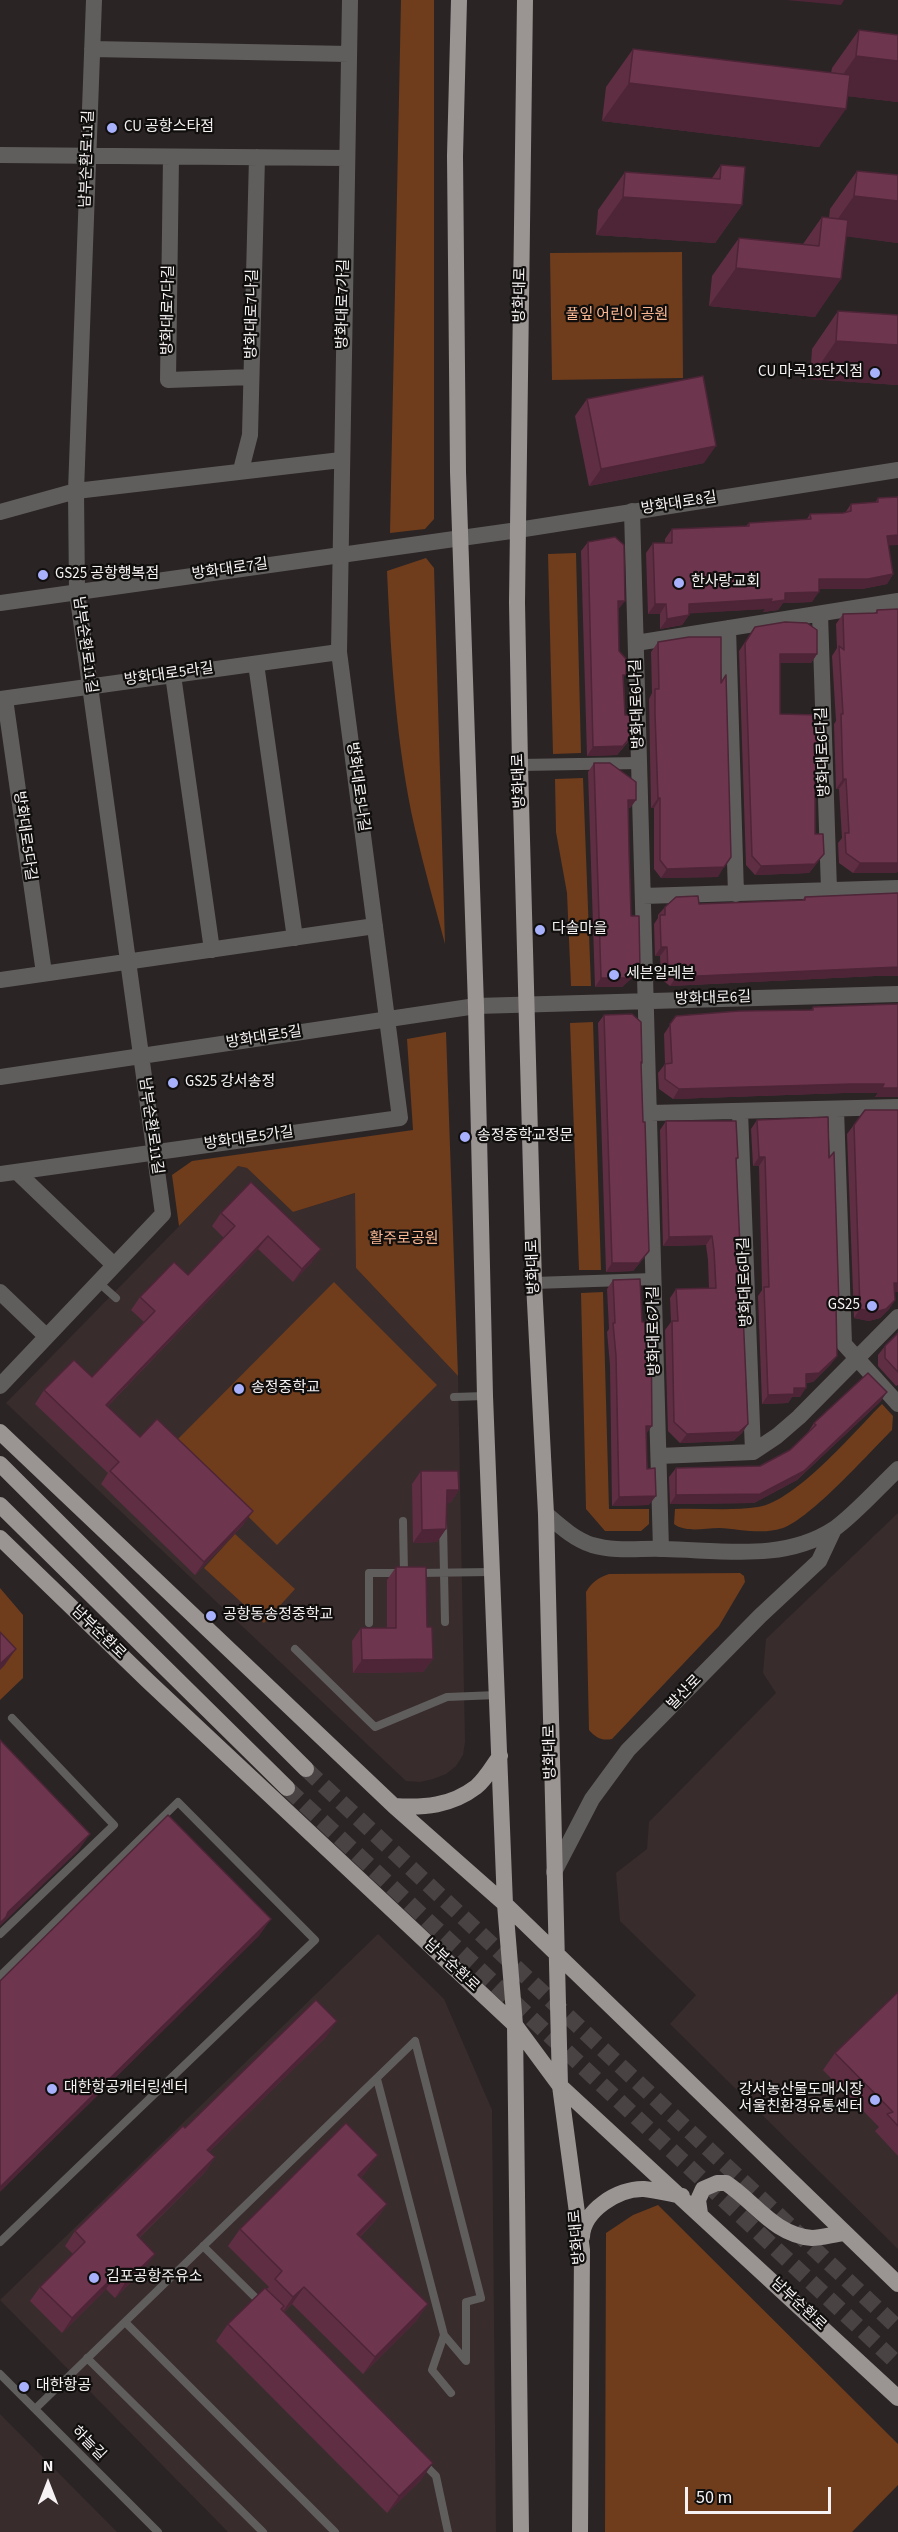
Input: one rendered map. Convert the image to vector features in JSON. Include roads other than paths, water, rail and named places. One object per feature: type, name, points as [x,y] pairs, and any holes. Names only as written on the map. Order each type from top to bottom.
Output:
[{"type":"main road","points":[[459,0],[455,156],[460,538],[476,1006],[485,1396],[505,1904],[515,2025],[521,2532]]},
{"type":"main road","name":"방화대로","points":[[525,0],[517,602],[520,765],[534,1283],[546,1514],[560,2086],[582,2250],[580,2532]]},
{"type":"main road","points":[[0,1432],[394,1806],[505,1904],[898,2284]]},
{"type":"main road","points":[[0,1464],[306,1769]]},
{"type":"main road","name":"남부순환로","points":[[0,1505],[287,1788]]},
{"type":"main road","name":"남부순환로","points":[[0,1538],[148,1681],[515,2025],[560,2086],[682,2196],[898,2398]]},
{"type":"main road","points":[[394,1806],[423,1808],[447,1803],[477,1786],[500,1756]]},
{"type":"main road","points":[[700,2214],[698,2200],[704,2189],[717,2183],[726,2183],[773,2223],[790,2234],[814,2238],[844,2232]]},
{"type":"main road","points":[[582,2250],[583,2227],[599,2206],[622,2193],[642,2189],[682,2196]]},
{"type":"street","name":"남부순환로11길","points":[[0,1386],[163,1214],[76,592],[76,490],[94,0]]},
{"type":"street","name":"방화대로7가길","points":[[339,554],[350,0]]},
{"type":"street","points":[[92,50],[349,54]]},
{"type":"street","points":[[0,155],[347,158]]},
{"type":"street","name":"방화대로7다길","points":[[171,157],[168,380],[252,377]]},
{"type":"street","name":"방화대로7나길","points":[[242,470],[250,435],[257,157]]},
{"type":"street","points":[[0,512],[76,490],[341,460]]},
{"type":"street","name":"방화대로8길","points":[[460,538],[898,470]]},
{"type":"street","name":"방화대로6나길","points":[[632,511],[646,1001]]},
{"type":"street","name":"방화대로7길","points":[[0,603],[460,538]]},
{"type":"street","name":"방화대로5나길","points":[[339,554],[339,652],[387,1019]]},
{"type":"street","points":[[636,643],[898,601]]},
{"type":"street","name":"방화대로6다길","points":[[820,614],[829,890]]},
{"type":"street","points":[[728,628],[736,894]]},
{"type":"street","name":"방화대로5라길","points":[[2,699],[339,652]]},
{"type":"street","points":[[256,664],[295,938]]},
{"type":"street","points":[[173,675],[212,950]]},
{"type":"street","name":"방화대로5다길","points":[[2,699],[44,974]]},
{"type":"street","points":[[520,765],[639,763]]},
{"type":"street","points":[[643,897],[898,888]]},
{"type":"street","points":[[0,980],[375,926]]},
{"type":"street","name":"방화대로6길","points":[[528,1004],[898,994]]},
{"type":"street","name":"방화대로6가길","points":[[646,1001],[661,1549]]},
{"type":"street","name":"방화대로5길","points":[[0,1077],[476,1006],[528,1004]]},
{"type":"street","name":"방화대로5가길","points":[[0,1174],[400,1118],[387,1019]]},
{"type":"street","points":[[650,1113],[898,1107]]},
{"type":"street","points":[[836,1109],[844,1344],[898,1404]]},
{"type":"street","name":"방화대로6마길","points":[[740,1111],[753,1452]]},
{"type":"street","points":[[17,1172],[114,1265]]},
{"type":"street","points":[[534,1283],[654,1279]]},
{"type":"street","points":[[0,1292],[46,1336]]},
{"type":"street","points":[[658,1456],[753,1452],[799,1417],[898,1317]]},
{"type":"street","name":"발산로","points":[[546,1514],[566,1531],[591,1544],[621,1550],[762,1552],[795,1547],[834,1529],[898,1469]]},
{"type":"street","name":"발산로","points":[[554,1872],[592,1798],[627,1750],[760,1616],[819,1561],[834,1529]]},
{"type":"lane","points":[[98,1281],[116,1298]]},
{"type":"lane","points":[[454,1397],[485,1396]]},
{"type":"lane","points":[[443,1512],[445,1622]]},
{"type":"lane","points":[[403,1521],[404,1573]]},
{"type":"lane","points":[[369,1623],[369,1573],[492,1572]]},
{"type":"lane","points":[[295,1649],[375,1727],[447,1697],[498,1695]]},
{"type":"lane","points":[[0,1934],[114,1825],[12,1718]]},
{"type":"lane","points":[[0,1976],[178,1802],[315,1940],[0,2242]]},
{"type":"lane","points":[[34,2409],[415,2040],[481,2298],[466,2302],[466,2361],[444,2335],[377,2079]]},
{"type":"lane","points":[[203,2246],[270,2312]]},
{"type":"lane","points":[[124,2322],[335,2532]]},
{"type":"lane","points":[[444,2335],[432,2370],[451,2393]]},
{"type":"lane","points":[[87,2358],[263,2532]]},
{"type":"lane","name":"하늘길","points":[[0,2374],[158,2532]]},
{"type":"lane","points":[[411,2451],[436,2476],[448,2532]]},
{"type":"tunnel","points":[[306,1769],[898,2328]]},
{"type":"tunnel","points":[[287,1788],[898,2364]]},
{"type":"place","name":"CU 공항스타점","points":[[112,128]]},
{"type":"place","name":"CU 마곡13단지점","points":[[875,373]]},
{"type":"place","name":"GS25 공항행복점","points":[[43,575]]},
{"type":"place","name":"한사랑교회","points":[[679,583]]},
{"type":"place","name":"다솔마을","points":[[540,930]]},
{"type":"place","name":"세븐일레븐","points":[[614,975]]},
{"type":"place","name":"GS25 강서송정","points":[[173,1083]]},
{"type":"place","name":"송정중학교정문","points":[[465,1137]]},
{"type":"place","name":"GS25","points":[[872,1306]]},
{"type":"place","name":"송정중학교","points":[[239,1389]]},
{"type":"place","name":"공항동송정중학교","points":[[211,1616]]},
{"type":"place","name":"대한항공캐터링센터","points":[[52,2089]]},
{"type":"place","name":"강서농산물도매시장 서울친환경유통센터","points":[[875,2100]]},
{"type":"place","name":"김포공항주유소","points":[[94,2278]]},
{"type":"place","name":"대한항공","points":[[24,2387]]},
{"type":"park label","name":"풀잎 어린이 공원","points":[[617,316]]},
{"type":"park label","name":"활주로공원","points":[[404,1240]]}]
